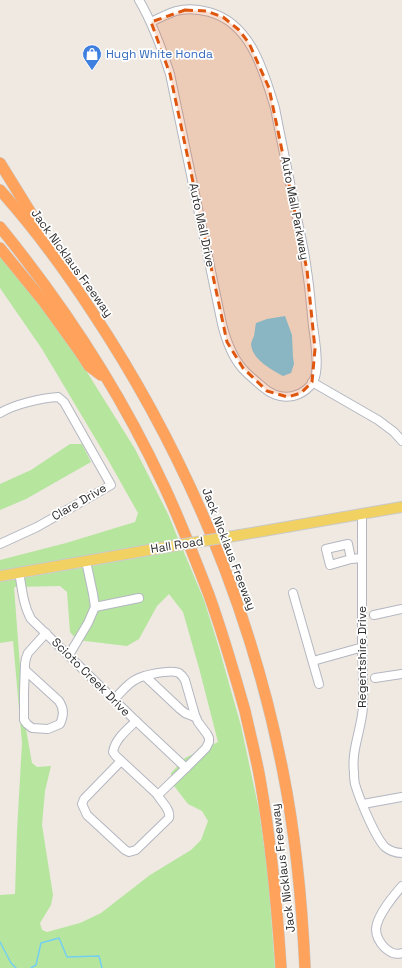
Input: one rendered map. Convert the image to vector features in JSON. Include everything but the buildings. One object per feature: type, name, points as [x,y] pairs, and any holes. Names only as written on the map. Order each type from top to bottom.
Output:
[{"type":"highway","points":[[0,163],[72,281]]},
{"type":"highway","name":"Jack Nicklaus Freeway","points":[[0,190],[31,226],[72,281],[113,343],[168,439],[203,515],[232,589],[258,667],[283,770],[294,838],[300,890],[304,933],[305,968]]},
{"type":"highway","name":"Jack Nicklaus Freeway","points":[[0,227],[48,289],[106,377],[162,481],[202,576],[234,670],[260,778],[266,814],[281,968]]},
{"type":"highway","points":[[0,248],[44,302],[89,366],[106,377]]},
{"type":"main road","name":"Hall Road","points":[[0,576],[402,507]]},
{"type":"street","name":"Auto Mall Drive","points":[[139,0],[162,48],[170,74],[227,342],[233,355],[243,368],[272,394],[281,396],[295,395],[301,393],[312,382]]},
{"type":"street","name":"Auto Mall Parkway","points":[[150,22],[176,11],[196,9],[216,13],[229,21],[239,30],[252,49],[258,62],[269,88],[274,108],[307,270],[316,366],[315,377],[312,382]]},
{"type":"street","points":[[312,382],[378,420],[394,432],[402,441]]},
{"type":"street","name":"Clare Drive","points":[[0,413],[28,402],[58,397],[64,402],[111,485],[37,527],[0,544]]},
{"type":"street","name":"Regentshire Drive","points":[[362,514],[363,706],[362,721],[354,752],[353,766],[355,783],[372,825],[384,845],[395,852],[402,853]]},
{"type":"street","points":[[351,559],[362,558]]},
{"type":"street","points":[[69,655],[88,623],[95,607],[86,561]]},
{"type":"street","name":"Scioto Creek Drive","points":[[19,572],[25,606],[31,619],[186,768]]},
{"type":"street","points":[[293,593],[319,684]]},
{"type":"street","points":[[95,607],[139,598]]},
{"type":"street","points":[[374,615],[402,609]]},
{"type":"street","points":[[25,670],[59,701],[62,706],[64,716],[60,724],[48,729],[32,728],[24,720],[24,692],[25,670],[26,658],[28,653],[46,633]]},
{"type":"street","points":[[312,661],[363,647]]},
{"type":"street","points":[[114,700],[133,681],[144,676],[177,672],[185,680],[195,717],[209,738],[206,748],[158,794]]},
{"type":"street","points":[[375,678],[402,674]]},
{"type":"street","points":[[144,676],[180,709],[195,717]]},
{"type":"street","points":[[121,761],[84,799],[82,804],[87,815],[129,852],[136,850],[170,818],[169,811],[158,794],[155,793],[113,752],[117,740],[136,721]]},
{"type":"street","points":[[363,804],[402,797]]},
{"type":"street","points":[[402,886],[389,902],[378,922],[376,929],[378,939],[391,953],[402,953]]},
{"type":"highlighted area","points":[[185,10],[206,11],[223,17],[239,30],[249,43],[269,88],[307,270],[315,349],[312,382],[301,393],[288,397],[267,391],[243,368],[227,342],[170,74],[151,22]]},
{"type":"green space","points":[[0,252],[57,324],[135,449],[168,514],[179,541],[0,571],[0,560],[66,543],[135,522],[138,513],[42,349],[0,288]]},
{"type":"green space","points":[[70,444],[82,444],[91,462],[26,499],[0,510],[0,484],[31,470]]},
{"type":"green space","points":[[183,550],[204,600],[241,726],[259,810],[268,875],[275,968],[0,968],[0,895],[15,894],[22,743],[13,641],[0,643],[0,582]],"holes":[[[60,586],[67,592],[70,632],[77,640],[127,646],[139,639],[157,606],[169,594],[183,612],[218,742],[185,758],[171,773],[171,782],[188,804],[202,811],[208,821],[201,840],[191,850],[150,875],[101,913],[80,923],[47,932],[42,930],[40,923],[51,905],[53,895],[42,825],[45,791],[51,766],[37,767],[32,763],[24,718],[14,587]]]},
{"type":"water","points":[[285,316],[292,335],[294,364],[291,373],[283,376],[259,360],[252,350],[251,345],[256,323],[267,319]]},
{"type":"waterway","points":[[31,968],[36,965],[41,943],[59,938],[67,957],[99,956],[102,968]]},
{"type":"waterway","points":[[0,942],[11,963],[16,968]]},
{"type":"place","name":"Hugh White Honda","points":[[92,71]]}]
